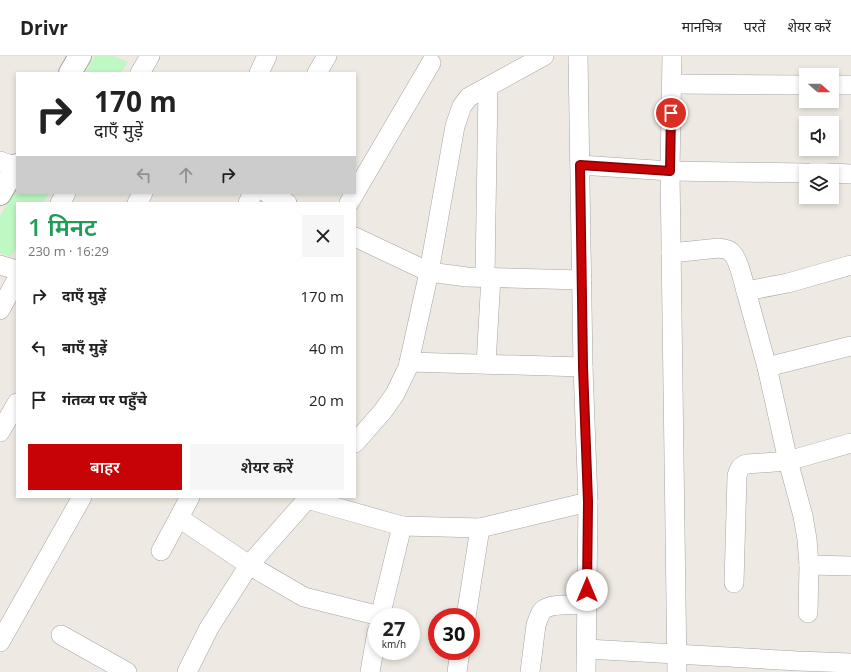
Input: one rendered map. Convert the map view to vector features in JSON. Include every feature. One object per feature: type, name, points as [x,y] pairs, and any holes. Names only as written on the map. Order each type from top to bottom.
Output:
[{"type":"street","points":[[71,72],[80,56]]},
{"type":"street","points":[[141,72],[150,56]]},
{"type":"street","points":[[259,72],[267,56]]},
{"type":"street","points":[[318,72],[327,56]]},
{"type":"street","points":[[356,442],[383,411],[395,394],[402,381],[409,362],[429,272],[455,126],[462,106],[469,97],[544,56]]},
{"type":"street","points":[[578,56],[583,367],[588,502],[586,672]]},
{"type":"street","points":[[672,56],[670,171],[677,663]]},
{"type":"street","points":[[356,191],[431,63]]},
{"type":"street","points":[[672,84],[799,85]]},
{"type":"street","points":[[839,85],[851,85]]},
{"type":"street","points":[[486,364],[488,277],[488,87]]},
{"type":"street","points":[[0,194],[11,164]]},
{"type":"street","points":[[580,165],[670,171],[799,173]]},
{"type":"street","points":[[839,173],[851,174]]},
{"type":"street","points":[[269,194],[285,202]]},
{"type":"street","points":[[356,237],[429,272],[467,277],[582,280]]},
{"type":"street","points":[[671,253],[719,248],[726,249],[731,252],[736,259],[767,367],[788,461],[803,516],[809,565],[808,613]]},
{"type":"street","points":[[0,265],[16,270]]},
{"type":"street","points":[[746,291],[788,283],[851,265]]},
{"type":"street","points":[[0,310],[16,281]]},
{"type":"street","points":[[767,367],[851,346]]},
{"type":"street","points":[[409,362],[583,367]]},
{"type":"street","points":[[0,432],[16,405]]},
{"type":"street","points":[[734,583],[737,476],[739,469],[743,465],[747,464],[788,461],[851,443]]},
{"type":"street","points":[[0,642],[81,498]]},
{"type":"street","points":[[161,551],[189,498]]},
{"type":"street","points":[[187,672],[210,628],[249,565],[308,498],[402,526],[480,528],[588,502]]},
{"type":"street","points":[[179,518],[249,565],[304,597],[368,618]]},
{"type":"street","points":[[382,608],[402,526]]},
{"type":"street","points":[[467,608],[480,528]]},
{"type":"street","points":[[809,565],[851,566]]},
{"type":"street","points":[[530,672],[536,625],[538,618],[544,609],[551,606],[587,604]]},
{"type":"street","points":[[61,635],[127,672]]},
{"type":"street","points":[[587,649],[677,663],[798,661],[851,663]]},
{"type":"street","points":[[370,672],[372,660]]},
{"type":"street","points":[[457,672],[459,660]]},
{"type":"green space","points":[[95,56],[114,56],[128,62],[122,72],[86,72]]},
{"type":"green space","points":[[16,189],[16,194],[48,194],[44,202],[16,202],[16,249],[11,257],[0,253],[0,216]]},
{"type":"route","points":[[587,590],[588,502],[583,367],[580,165],[670,171],[671,113]]}]
